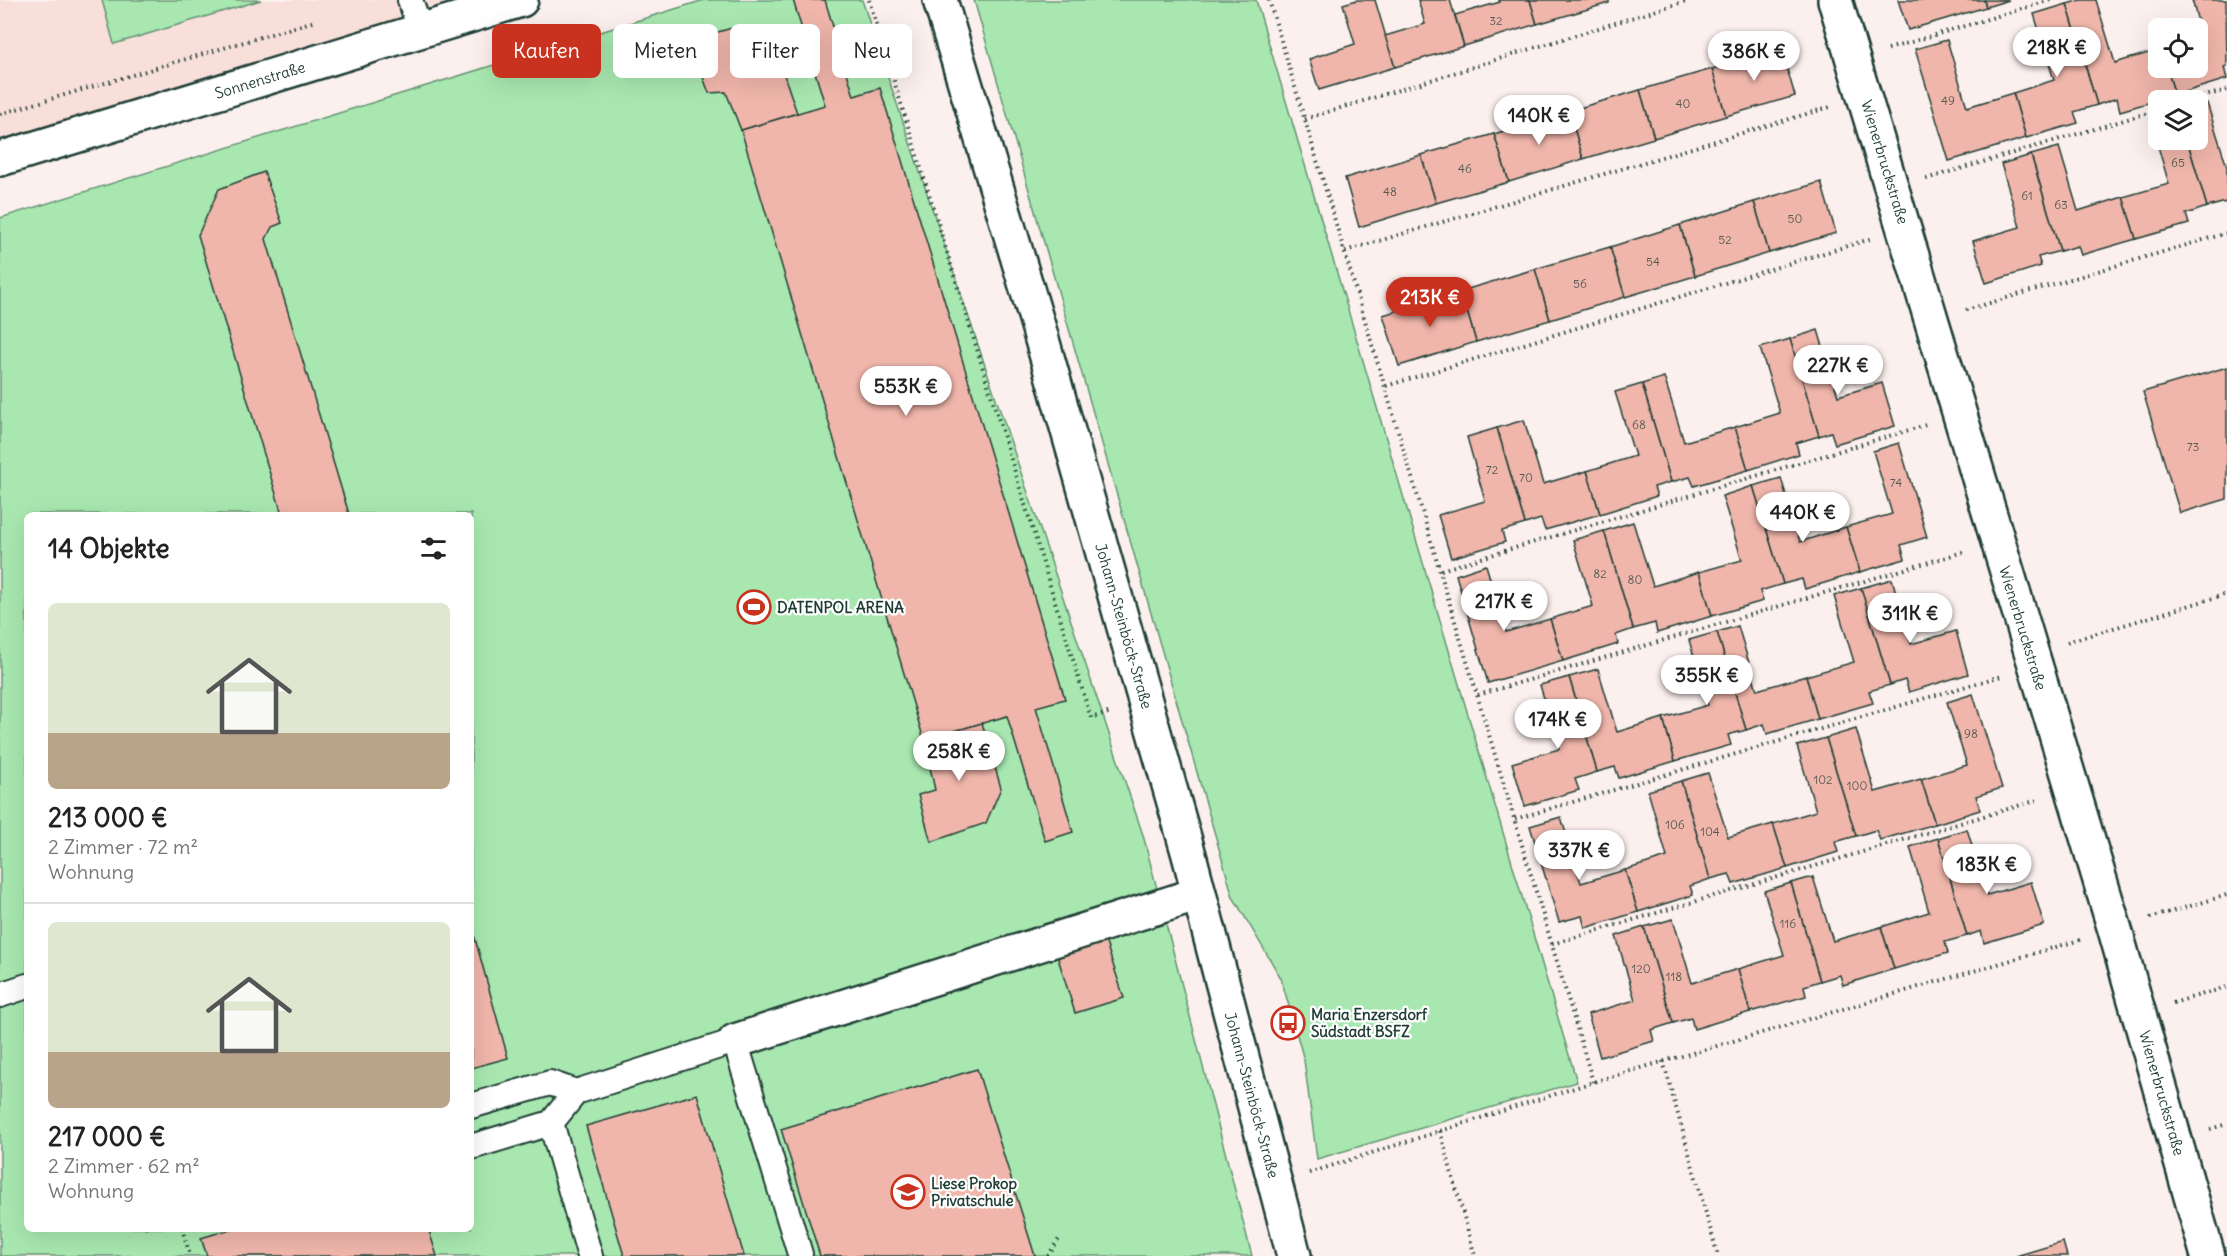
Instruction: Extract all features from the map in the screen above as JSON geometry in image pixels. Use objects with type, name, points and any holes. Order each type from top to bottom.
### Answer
[{"type":"street","name":"Sonnenstraße","points":[[0,159],[521,0]]},
{"type":"street","name":"Johann-Steinböck-Straße","points":[[940,0],[1037,322],[1146,702],[1294,1256]]},
{"type":"street","name":"Wienerbruckstraße","points":[[1835,0],[2115,930],[2208,1256]]},
{"type":"street","points":[[735,1041],[1199,894]]},
{"type":"lane","points":[[410,0],[421,31]]},
{"type":"lane","points":[[0,994],[24,987]]},
{"type":"lane","points":[[474,1146],[551,1123],[576,1092],[735,1041],[800,1254]]},
{"type":"lane","points":[[474,1105],[550,1083],[576,1092]]},
{"type":"lane","points":[[551,1123],[590,1256]]},
{"type":"path","points":[[869,0],[1091,718],[1146,702]]},
{"type":"path","points":[[1269,0],[1593,1082]]},
{"type":"path","points":[[1305,119],[1689,0]]},
{"type":"path","points":[[1853,60],[2051,0]]},
{"type":"path","points":[[0,114],[317,20]]},
{"type":"path","points":[[2208,95],[2227,90]]},
{"type":"path","points":[[1345,251],[1865,96]]},
{"type":"path","points":[[1893,189],[2148,113]]},
{"type":"path","points":[[1386,386],[1905,228]]},
{"type":"path","points":[[1931,320],[2227,233]]},
{"type":"path","points":[[1441,570],[1960,415]]},
{"type":"path","points":[[1478,695],[1997,542]]},
{"type":"path","points":[[1515,819],[2033,659],[2227,594]]},
{"type":"path","points":[[1552,944],[2072,790]]},
{"type":"path","points":[[1275,1184],[1593,1082],[2115,930],[2227,895]]},
{"type":"path","points":[[2139,1014],[2227,987]]},
{"type":"path","points":[[1663,1061],[1718,1256]]},
{"type":"path","points":[[1440,1131],[1475,1256]]},
{"type":"path","points":[[183,1232],[190,1256]]},
{"type":"path","points":[[1048,1256],[1061,1236]]},
{"type":"shaded area","points":[[0,0],[521,0],[0,159]]},
{"type":"green space","points":[[102,0],[261,0],[114,44]]},
{"type":"green space","name":"DATENPOL ARENA","points":[[704,0],[862,0],[870,24],[832,24],[832,78],[888,78],[1143,835],[1252,1256],[0,1256],[0,218],[492,66],[492,78],[601,78],[601,32],[613,28],[613,78],[718,78],[718,24],[626,24]]},
{"type":"green space","points":[[974,0],[1256,0],[1577,1082],[1317,1159],[1304,1060],[1281,978],[1233,897]]},
{"type":"building","points":[[793,0],[825,0],[832,24],[832,78],[849,78],[854,96],[880,88],[1065,699],[1036,707],[1073,832],[1045,841],[1007,716],[924,740],[741,130],[825,105],[817,78],[820,78],[820,24],[800,24]]},
{"type":"building","points":[[1357,0],[1375,0],[1395,67],[1319,90],[1309,59],[1355,44],[1343,4]]},
{"type":"building","points":[[1418,0],[1450,0],[1464,46],[1395,67],[1385,36],[1425,24]]},
{"type":"building","points":[[1499,0],[1530,0],[1537,24],[1464,46],[1455,15],[1500,2]]},
{"type":"building","points":[[1530,0],[1609,0],[1609,3],[1537,24]]},
{"type":"building","points":[[1898,0],[1984,0],[1986,7],[1908,30]]},
{"type":"building","points":[[1984,0],[2009,0],[1986,7]]},
{"type":"building","points":[[2081,0],[2096,0],[2115,63],[2148,53],[2148,78],[2170,78],[2174,90],[2148,90],[2148,103],[2120,111],[2117,98],[2097,105],[2067,4]]},
{"type":"building","points":[[2192,0],[2226,0],[2227,66],[2224,67],[2227,79],[2191,90],[2174,90],[2170,78],[2208,78],[2208,18],[2197,18]]},
{"type":"building","points":[[2067,4],[2097,105],[2074,112],[2078,123],[2026,138],[2013,93],[2054,80],[2034,14]]},
{"type":"building","points":[[730,29],[730,78],[785,78],[797,113],[741,130],[726,92],[709,93],[703,78],[718,78],[718,32]]},
{"type":"building","points":[[1947,40],[1967,107],[2013,93],[2026,138],[1949,161],[1915,49]]},
{"type":"building","points":[[1781,48],[1795,96],[1726,116],[1712,69]]},
{"type":"building","points":[[1712,69],[1726,116],[1654,138],[1640,90]]},
{"type":"building","points":[[1640,90],[1654,138],[1583,159],[1569,111]]},
{"type":"building","points":[[2208,106],[2227,167],[2227,205],[2226,202],[2207,207],[2190,150],[2208,150]]},
{"type":"building","points":[[1569,111],[1583,159],[1509,182],[1494,134]]},
{"type":"building","points":[[1494,134],[1509,182],[1436,203],[1421,155]]},
{"type":"building","points":[[2059,147],[2078,211],[2123,197],[2136,239],[2081,255],[2078,246],[2060,251],[2031,155]]},
{"type":"building","points":[[2159,150],[2190,150],[2207,207],[2186,214],[2189,224],[2136,239],[2123,197],[2169,184]]},
{"type":"building","points":[[1421,155],[1436,203],[1359,227],[1345,178]]},
{"type":"building","points":[[2031,155],[2060,251],[2038,257],[2041,266],[1986,283],[1973,241],[2020,227],[2001,164]]},
{"type":"building","points":[[264,172],[282,223],[272,227],[266,239],[348,512],[281,512],[198,235],[219,189]]},
{"type":"building","points":[[1821,182],[1836,233],[1769,253],[1754,202]]},
{"type":"building","points":[[1754,202],[1769,253],[1695,276],[1680,225]]},
{"type":"building","points":[[1680,225],[1695,276],[1625,297],[1610,247]]},
{"type":"building","points":[[1610,247],[1625,297],[1550,320],[1535,269]]},
{"type":"building","points":[[1535,269],[1550,320],[1476,342],[1461,291]]},
{"type":"building","points":[[1461,291],[1476,342],[1399,366],[1383,315]]},
{"type":"building","points":[[1818,330],[1838,396],[1882,383],[1895,426],[1835,444],[1831,432],[1819,436],[1790,339]]},
{"type":"building","points":[[1790,339],[1819,436],[1796,443],[1799,454],[1748,470],[1735,427],[1780,413],[1760,348]]},
{"type":"building","points":[[2227,367],[2227,499],[2180,513],[2143,392]]},
{"type":"building","points":[[1664,377],[1684,442],[1735,427],[1748,470],[1694,486],[1690,477],[1671,482],[1642,384]]},
{"type":"building","points":[[1642,384],[1671,482],[1654,487],[1657,496],[1600,514],[1587,471],[1635,456],[1615,392]]},
{"type":"building","points":[[1524,420],[1543,484],[1587,471],[1600,514],[1545,530],[1541,519],[1525,524],[1497,428]]},
{"type":"building","points":[[1497,428],[1525,524],[1502,531],[1505,542],[1451,558],[1438,515],[1485,501],[1467,437]]},
{"type":"building","points":[[1899,443],[1927,537],[1901,545],[1905,559],[1860,572],[1846,527],[1892,514],[1873,451]]},
{"type":"building","points":[[1781,478],[1800,542],[1846,527],[1860,572],[1805,589],[1802,579],[1783,584],[1753,486]]},
{"type":"building","points":[[1753,486],[1783,584],[1760,591],[1763,601],[1712,616],[1699,572],[1742,560],[1722,496]]},
{"type":"building","points":[[1633,522],[1653,586],[1699,572],[1712,616],[1657,633],[1655,623],[1633,629],[1604,531]]},
{"type":"building","points":[[1604,531],[1633,629],[1616,635],[1618,644],[1563,661],[1550,619],[1593,606],[1573,540]]},
{"type":"building","points":[[1486,565],[1506,632],[1550,619],[1563,661],[1488,683],[1456,575]]},
{"type":"building","points":[[1892,579],[1911,644],[1956,631],[1968,674],[1909,692],[1905,680],[1890,685],[1861,588]]},
{"type":"building","points":[[1861,588],[1890,685],[1869,691],[1873,703],[1818,719],[1806,676],[1854,662],[1834,596]]},
{"type":"building","points":[[1738,626],[1757,690],[1806,676],[1818,719],[1767,734],[1764,724],[1746,730],[1717,632]]},
{"type":"building","points":[[1717,632],[1746,730],[1728,735],[1731,745],[1675,761],[1663,718],[1708,705],[1689,640]]},
{"type":"building","points":[[1598,669],[1617,732],[1663,718],[1675,761],[1619,778],[1615,767],[1597,772],[1569,677]]},
{"type":"building","points":[[1569,677],[1597,772],[1575,779],[1579,790],[1525,806],[1512,763],[1559,749],[1540,685]]},
{"type":"building","points":[[1973,694],[2002,788],[1976,796],[1980,810],[1935,824],[1921,779],[1967,765],[1947,702]]},
{"type":"building","points":[[982,723],[1001,788],[986,823],[931,842],[918,795],[935,790],[924,740]]},
{"type":"building","points":[[1856,729],[1875,792],[1921,779],[1935,824],[1880,840],[1876,830],[1856,836],[1826,738]]},
{"type":"building","points":[[1826,738],[1856,836],[1835,842],[1838,852],[1787,868],[1773,824],[1816,811],[1797,746]]},
{"type":"building","points":[[1708,773],[1728,837],[1773,824],[1787,868],[1733,884],[1729,874],[1710,879],[1681,781]]},
{"type":"building","points":[[1681,781],[1710,879],[1690,886],[1693,895],[1638,912],[1625,870],[1667,857],[1648,791]]},
{"type":"building","points":[[1561,817],[1581,883],[1625,870],[1638,912],[1585,928],[1582,916],[1559,922],[1530,826]]},
{"type":"building","points":[[1967,829],[1987,895],[2031,882],[2044,925],[1984,943],[1981,931],[1967,936],[1938,838]]},
{"type":"building","points":[[1938,838],[1967,936],[1945,942],[1948,953],[1894,969],[1881,927],[1929,912],[1910,847]]},
{"type":"building","points":[[1813,877],[1833,941],[1881,927],[1894,969],[1843,985],[1840,975],[1820,981],[1791,883]]},
{"type":"building","points":[[1791,883],[1820,981],[1804,986],[1806,996],[1750,1012],[1738,969],[1784,955],[1764,891]]},
{"type":"building","points":[[1673,919],[1692,983],[1738,969],[1750,1012],[1694,1029],[1691,1018],[1673,1023],[1644,927]]},
{"type":"building","points":[[1644,927],[1673,1023],[1651,1030],[1654,1041],[1600,1057],[1588,1014],[1635,1000],[1616,936]]},
{"type":"building","points":[[474,935],[508,1058],[474,1067]]},
{"type":"building","points":[[1105,940],[1124,998],[1075,1013],[1057,955]]},
{"type":"building","name":"Liese Prokop Privatschule","points":[[977,1069],[1035,1256],[820,1256],[781,1129]]},
{"type":"building","points":[[697,1094],[744,1256],[624,1256],[586,1126]]},
{"type":"building","points":[[221,1232],[429,1232],[437,1256],[207,1256],[201,1238]]},
{"type":"building","points":[[2063,1242],[2067,1256],[2016,1256]]},
{"type":"place","name":"DATENPOL ARENA","points":[[754,607]]},
{"type":"place","name":"Maria Enzersdorf Südstadt BSFZ","points":[[1288,1023]]},
{"type":"place","name":"Liese Prokop Privatschule","points":[[908,1192]]}]
